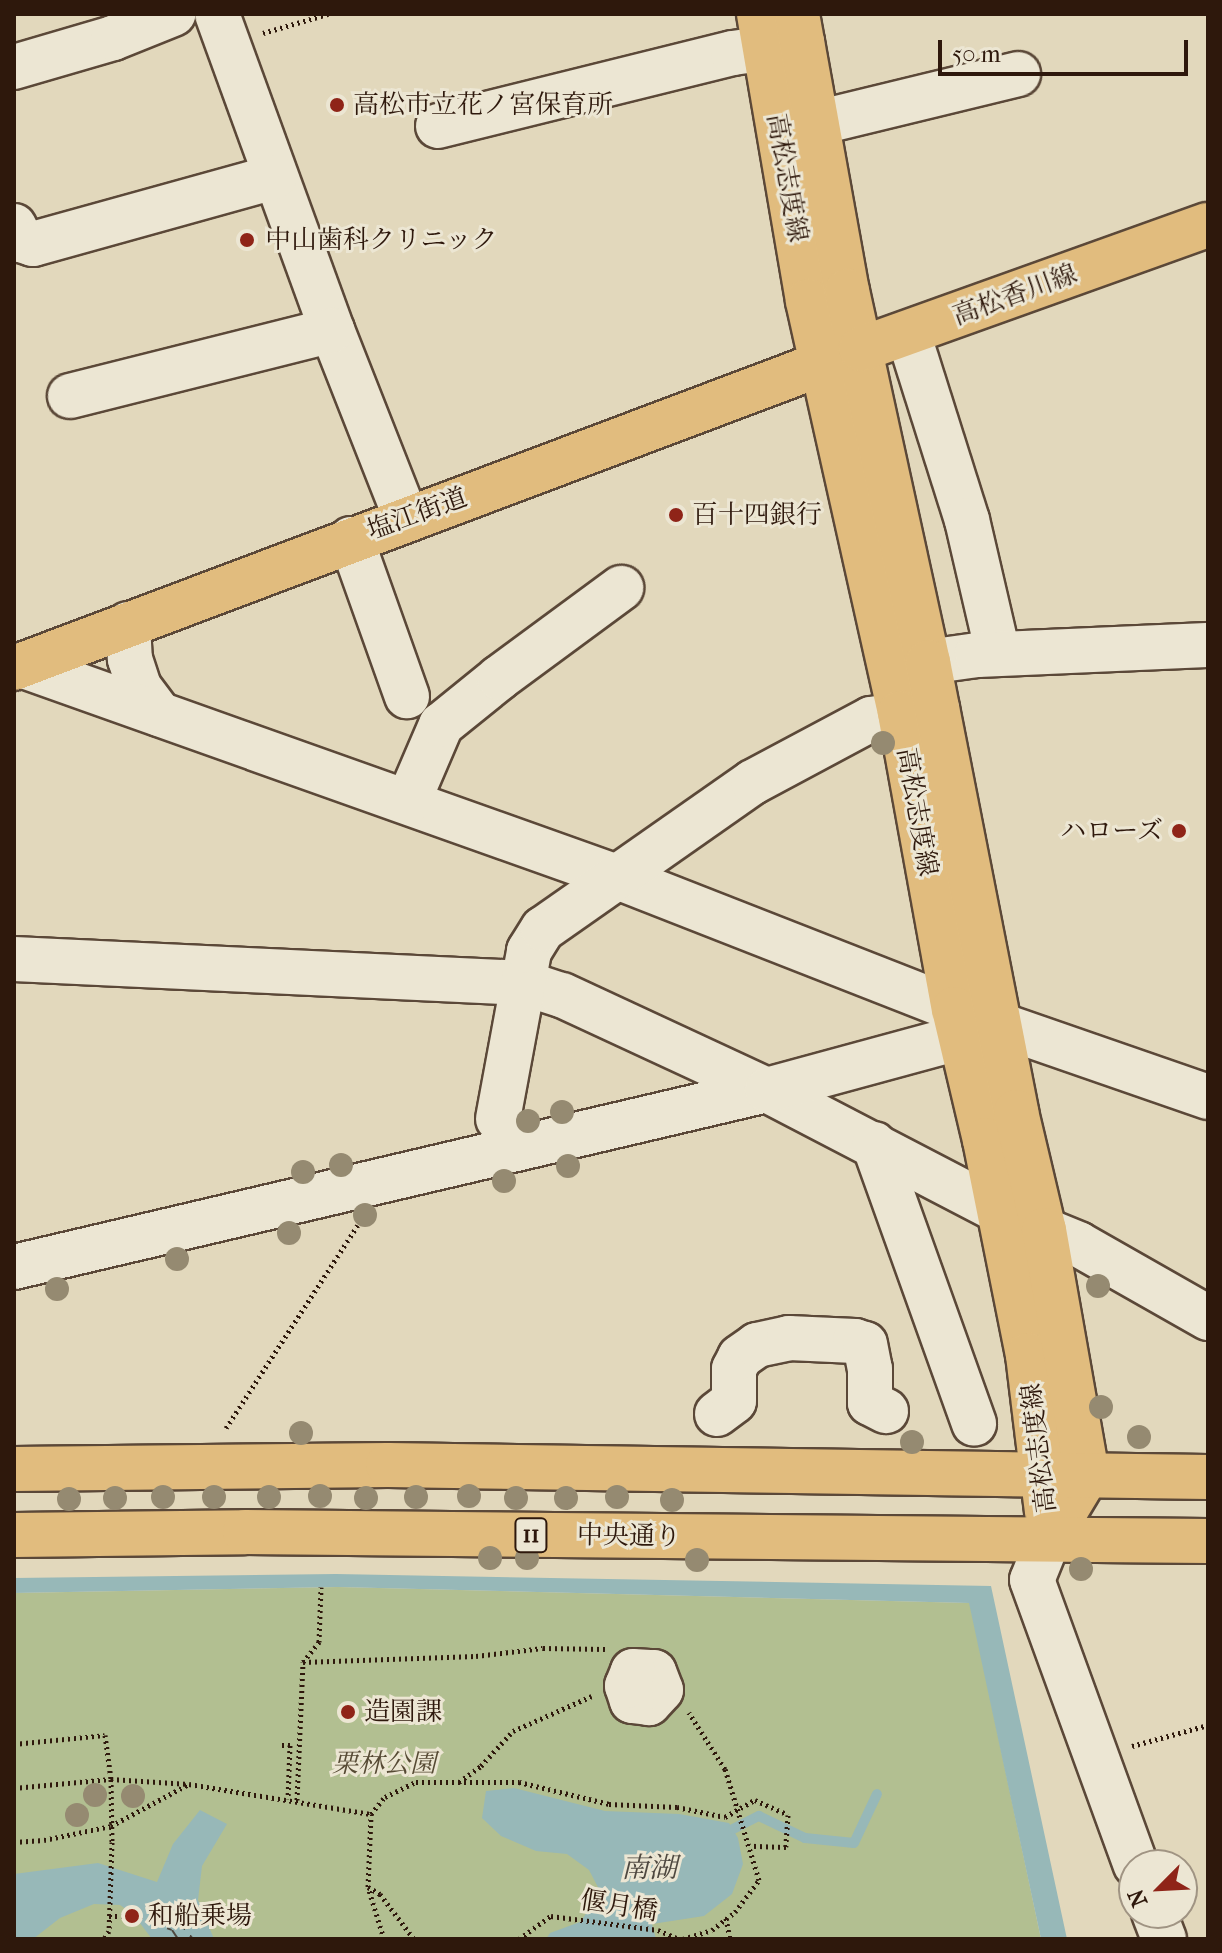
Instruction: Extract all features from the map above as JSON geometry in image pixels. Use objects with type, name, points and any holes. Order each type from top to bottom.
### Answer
[{"type":"main road","name":"高松志度線","points":[[781,30],[817,123],[861,349],[909,664],[972,1025],[998,1210],[1032,1380],[1066,1476]]},
{"type":"main road","name":"高松志度線","points":[[781,30],[821,365],[909,664]]},
{"type":"main road","name":"高松香川線","points":[[821,365],[1208,225]]},
{"type":"main road","name":"塩江街道","points":[[18,667],[406,518],[821,365]]},
{"type":"main road","name":"高松志度線","points":[[972,1025],[1016,1112],[1044,1230],[1066,1476],[1049,1538]]},
{"type":"main road","points":[[14,1469],[403,1465],[1208,1477]]},
{"type":"main road","name":"中央通り","points":[[14,1535],[245,1532],[1208,1541]]},
{"type":"street","points":[[14,67],[110,26],[173,14]]},
{"type":"street","points":[[222,29],[332,330],[406,518]]},
{"type":"street","points":[[438,126],[733,53],[781,30]]},
{"type":"street","points":[[817,123],[1018,74]]},
{"type":"street","points":[[14,226],[21,240],[33,244],[275,177]]},
{"type":"street","points":[[70,396],[332,330]]},
{"type":"street","points":[[908,333],[967,520],[998,653]]},
{"type":"street","points":[[351,539],[407,696]]},
{"type":"street","points":[[408,802],[441,725],[621,588]]},
{"type":"street","points":[[128,624],[130,659],[139,687],[159,714]]},
{"type":"street","points":[[909,664],[998,653],[1208,645]]},
{"type":"street","points":[[18,667],[620,878],[972,1025],[1094,1055],[1208,1097]]},
{"type":"street","points":[[498,1119],[529,951],[543,929],[753,782],[871,719],[918,711]]},
{"type":"street","points":[[14,959],[524,983],[562,995],[767,1090],[998,1210]]},
{"type":"street","points":[[14,1267],[767,1090],[972,1025]]},
{"type":"street","points":[[874,1144],[974,1424]]},
{"type":"street","points":[[1044,1230],[1078,1244],[1208,1318]]},
{"type":"street","points":[[717,1414],[734,1401],[734,1369],[740,1357],[757,1345],[789,1338],[865,1344],[869,1360],[870,1403],[886,1411]]},
{"type":"street","points":[[1049,1538],[1032,1580],[1130,1849]]},
{"type":"path","points":[[222,29],[328,14]]},
{"type":"path","points":[[226,1428],[358,1225]]},
{"type":"path","points":[[297,1800],[303,1662],[319,1642],[321,1587]]},
{"type":"path","points":[[303,1662],[476,1656],[543,1648],[635,1675],[685,1707],[725,1769],[759,1880],[712,1930],[681,1939]]},
{"type":"path","points":[[458,1783],[481,1766],[513,1731],[635,1675]]},
{"type":"path","points":[[1096,1756],[1208,1725]]},
{"type":"path","points":[[14,1744],[105,1735],[111,1779],[111,1851],[109,1931],[104,1939]]},
{"type":"path","points":[[282,1745],[290,1745],[288,1799]]},
{"type":"path","points":[[281,1765],[289,1765]]},
{"type":"path","points":[[14,1788],[111,1779],[189,1784],[371,1814]]},
{"type":"path","points":[[384,1939],[368,1887],[371,1814],[385,1797],[416,1782],[519,1782],[609,1804],[677,1807],[725,1817],[755,1800],[788,1815],[786,1847],[750,1846]]},
{"type":"path","points":[[14,1842],[44,1840],[111,1826],[189,1784]]},
{"type":"path","points":[[368,1887],[380,1894],[414,1939]]},
{"type":"path","points":[[109,1916],[132,1916]]},
{"type":"path","name":"偃月橋","points":[[519,1939],[551,1916],[658,1930],[681,1939]]},
{"type":"path","points":[[726,1918],[730,1939]]},
{"type":"green space","name":"栗林公園","points":[[338,1587],[970,1603],[1041,1939],[14,1939],[14,1593]]},
{"type":"water","points":[[336,1574],[991,1586],[1067,1939],[1041,1939],[969,1603],[338,1587],[14,1593],[14,1578]]},
{"type":"water","name":"南湖","points":[[514,1788],[605,1811],[679,1814],[729,1823],[738,1838],[743,1864],[732,1894],[704,1916],[652,1924],[656,1939],[546,1939],[550,1933],[580,1922],[601,1893],[589,1870],[567,1854],[536,1851],[501,1836],[482,1818],[486,1791]]},
{"type":"water","points":[[200,1810],[227,1824],[202,1866],[198,1900],[214,1939],[152,1939],[133,1914],[120,1905],[94,1904],[60,1918],[33,1939],[14,1939],[14,1874],[98,1863],[157,1882],[173,1844]]},
{"type":"waterway","points":[[733,1829],[759,1816],[805,1838],[854,1843],[877,1794]]},
{"type":"ferry route","points":[[132,1916],[167,1908],[193,1939]]},
{"type":"ferry route","points":[[133,1916],[172,1930],[178,1939]]},
{"type":"place","name":"高松市立花ノ宮保育所","points":[[337,105]]},
{"type":"place","name":"中山歯科クリニック","points":[[247,240]]},
{"type":"place","name":"百十四銀行","points":[[676,515]]},
{"type":"place","name":"ハローズ","points":[[1179,831]]},
{"type":"place","name":"造園課","points":[[348,1712]]},
{"type":"place","name":"和船乗場","points":[[132,1916]]}]
